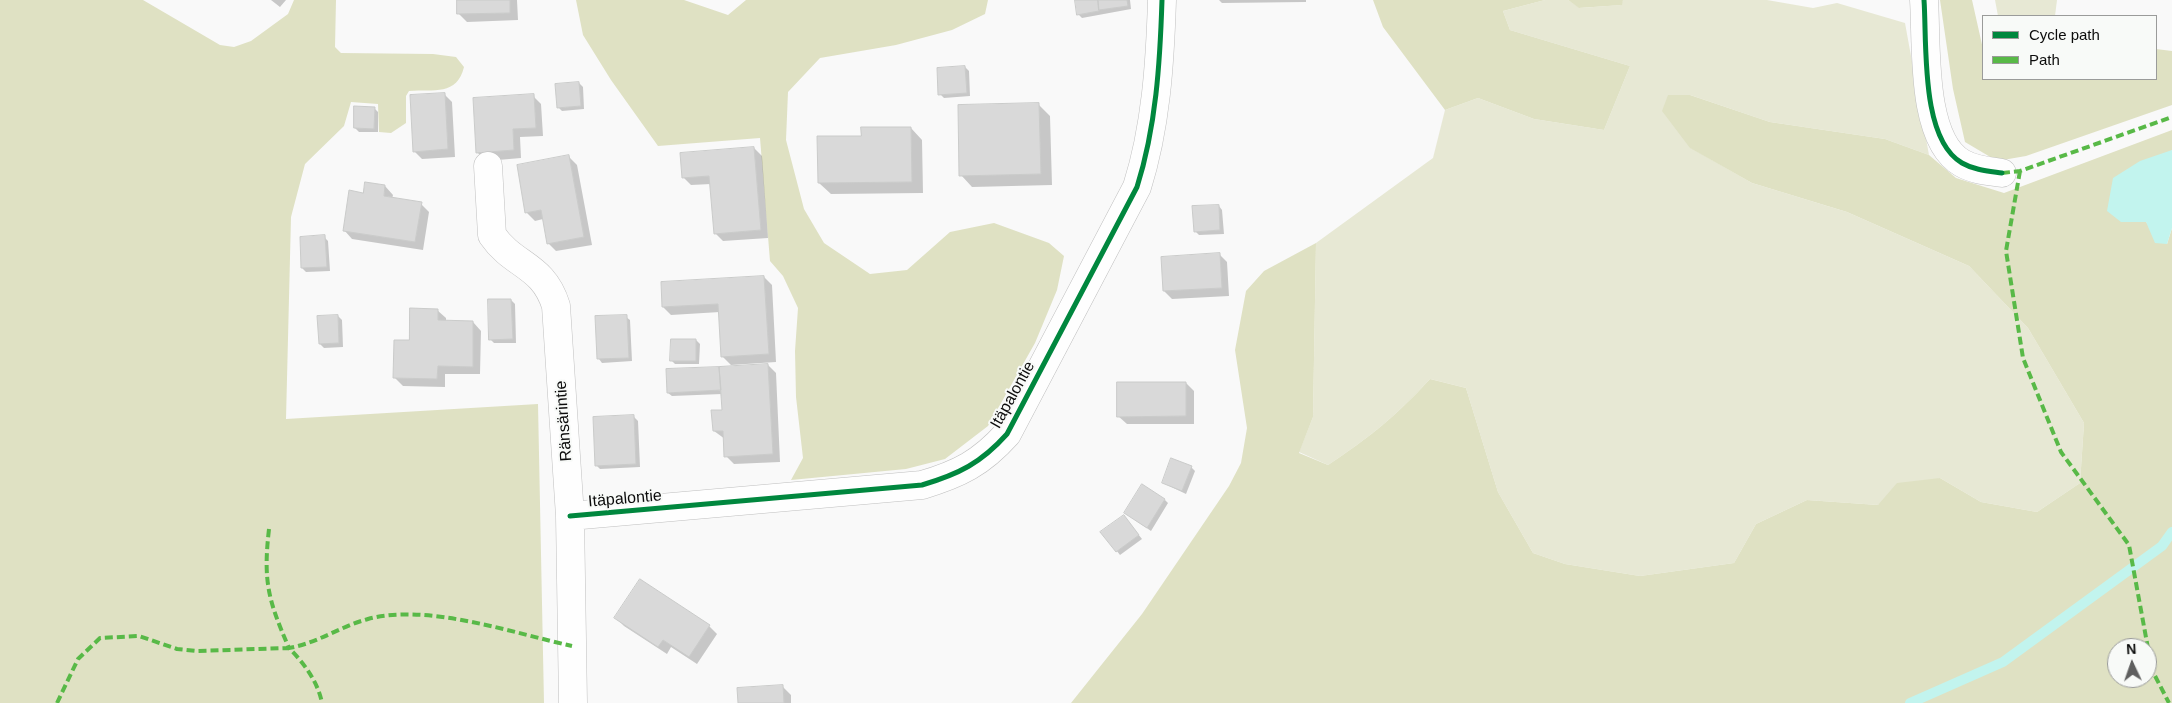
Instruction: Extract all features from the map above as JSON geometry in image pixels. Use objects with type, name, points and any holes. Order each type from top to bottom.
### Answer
[{"type":"street","name":"Itäpalontie","points":[[570,516],[922,485],[969,468],[992,452],[1007,434],[1137,187],[1145,161],[1152,125],[1161,37],[1162,0]]},
{"type":"street","points":[[1924,0],[1927,75],[1934,125],[1946,146],[1960,162],[1978,169],[2002,174]]},
{"type":"street","name":"Ränsärintie","points":[[488,166],[492,235],[508,253],[546,282],[556,306],[570,516],[573,703]]},
{"type":"green space","points":[[0,0],[143,0],[220,45],[234,47],[251,41],[288,14],[294,0],[336,0],[335,47],[341,53],[433,54],[456,57],[464,67],[461,76],[450,87],[436,90],[409,91],[406,96],[406,123],[391,133],[379,132],[378,104],[351,102],[344,126],[305,164],[291,217],[286,419],[538,404],[544,703],[0,703]]},
{"type":"green space","points":[[576,0],[684,0],[728,15],[746,0],[988,0],[985,14],[952,30],[896,45],[820,58],[788,92],[786,140],[804,209],[824,243],[870,274],[907,270],[950,232],[994,223],[1049,243],[1064,256],[1057,290],[1035,343],[988,426],[945,459],[906,469],[791,480],[803,458],[796,397],[795,351],[798,308],[783,276],[770,261],[760,138],[658,146],[611,80],[583,35]]},
{"type":"green space","points":[[1373,0],[1545,0],[1503,11],[1510,30],[1630,66],[1604,130],[1534,119],[1478,98],[1445,110],[1383,27]]},
{"type":"green space","points":[[1545,0],[1568,0],[1580,8],[1621,5],[1623,0],[1767,0],[1813,8],[1837,3],[1905,23],[1929,155],[1885,139],[1770,122],[1690,95],[1691,148],[1752,183],[1847,212],[1969,266],[2028,328],[2084,423],[2080,483],[2037,512],[1981,502],[1940,478],[1878,505],[1807,500],[1756,524],[1734,563],[1640,576],[1565,564],[1533,553],[1498,492],[1466,388],[1430,379],[1382,425],[1328,465],[1299,452],[1313,417],[1316,243],[1433,158],[1445,110],[1478,98],[1534,119],[1604,130],[1630,66],[1510,30],[1503,11]]},
{"type":"green space","points":[[1568,0],[1623,0],[1622,5],[1579,8]]},
{"type":"green space","points":[[1940,0],[1972,0],[1982,45],[1982,80],[2157,80],[2157,49],[2172,51],[2172,105],[2026,156],[1997,161],[1965,142],[1953,89]]},
{"type":"green space","points":[[1995,0],[2057,0],[2055,15],[1998,15]]},
{"type":"green space","points":[[1668,95],[1690,95],[1770,122],[1885,139],[1929,155],[1956,178],[2004,193],[2172,130],[2172,150],[2121,222],[2146,222],[2167,244],[2172,228],[2172,703],[1071,703],[1142,614],[1229,486],[1241,463],[1247,428],[1235,350],[1246,291],[1264,271],[1316,243],[1313,417],[1299,453],[1328,465],[1382,425],[1430,379],[1466,388],[1498,492],[1533,553],[1565,564],[1640,576],[1734,563],[1756,524],[1807,500],[1878,505],[1897,483],[1940,478],[1981,502],[2037,512],[2080,483],[2084,423],[2028,328],[1969,266],[1847,212],[1752,183],[1690,148],[1662,111]]},
{"type":"water","points":[[2172,150],[2172,228],[2167,244],[2155,243],[2146,222],[2121,222],[2107,211],[2113,178],[2140,161]]},
{"type":"building","points":[[457,0],[510,0],[510,13],[457,14]]},
{"type":"building","points":[[1075,0],[1098,0],[1099,11],[1077,15]]},
{"type":"building","points":[[1098,0],[1127,0],[1128,6],[1099,10]]},
{"type":"building","points":[[965,66],[967,93],[938,95],[937,68]]},
{"type":"building","points":[[579,82],[581,106],[557,108],[555,84]]},
{"type":"building","points":[[445,93],[448,149],[413,152],[410,95]]},
{"type":"building","points":[[534,94],[536,128],[513,129],[514,150],[476,153],[473,98]]},
{"type":"building","points":[[1039,103],[1041,174],[959,176],[958,105]]},
{"type":"building","points":[[354,106],[375,107],[374,129],[354,128]]},
{"type":"building","points":[[861,127],[911,127],[912,182],[818,183],[817,136],[861,136]]},
{"type":"building","points":[[754,147],[761,230],[714,234],[709,176],[682,178],[680,153]]},
{"type":"building","points":[[569,155],[584,237],[547,244],[541,210],[525,213],[517,165]]},
{"type":"building","points":[[365,182],[385,185],[384,196],[422,202],[415,242],[343,231],[349,190],[363,193]]},
{"type":"building","points":[[1219,205],[1220,230],[1194,232],[1192,206]]},
{"type":"building","points":[[325,235],[327,267],[301,268],[300,237]]},
{"type":"building","points":[[1220,253],[1222,288],[1163,291],[1161,257]]},
{"type":"building","points":[[764,276],[769,354],[721,357],[718,304],[662,307],[661,282]]},
{"type":"building","points":[[488,299],[511,299],[513,339],[489,340]]},
{"type":"building","points":[[410,308],[438,309],[438,320],[473,321],[473,367],[438,366],[437,379],[393,378],[394,340],[409,340]]},
{"type":"building","points":[[338,315],[339,343],[319,344],[317,316]]},
{"type":"building","points":[[627,315],[629,358],[597,359],[595,316]]},
{"type":"building","points":[[671,339],[696,339],[696,361],[670,361]]},
{"type":"building","points":[[768,364],[773,454],[724,457],[723,431],[713,431],[711,410],[722,410],[719,367]]},
{"type":"building","points":[[719,367],[721,390],[667,393],[666,369]]},
{"type":"building","points":[[1117,382],[1186,382],[1186,416],[1117,417]]},
{"type":"building","points":[[634,415],[636,464],[595,466],[593,417]]},
{"type":"building","points":[[1171,458],[1192,466],[1182,491],[1162,483]]},
{"type":"building","points":[[1142,484],[1165,499],[1147,528],[1124,513]]},
{"type":"building","points":[[1124,515],[1139,535],[1116,552],[1100,532]]},
{"type":"building","points":[[640,579],[710,625],[689,657],[663,640],[658,647],[614,618]]},
{"type":"building","points":[[783,685],[784,703],[738,703],[737,688]]},
{"type":"waterway","points":[[1910,703],[2003,662],[2162,546],[2172,532]]},
{"type":"marked path","points":[[2002,173],[2020,171],[2172,117]]},
{"type":"marked path","points":[[2020,171],[2006,251],[2023,358],[2061,452],[2129,545],[2152,670],[2169,703]]},
{"type":"marked path","points":[[269,529],[267,547],[269,590],[276,616],[289,648],[300,646],[368,619],[391,615],[443,617],[572,646]]},
{"type":"marked path","points":[[57,703],[78,659],[100,638],[139,636],[177,649],[196,651],[289,648],[310,673],[322,703]]},
{"type":"cycle path","points":[[570,516],[922,485],[958,472],[988,453],[1007,434],[1137,187],[1153,118],[1160,47],[1162,0]]},
{"type":"cycle path","points":[[1924,0],[1928,88],[1932,112],[1939,133],[1948,151],[1962,163],[1976,169],[2002,173]]}]
